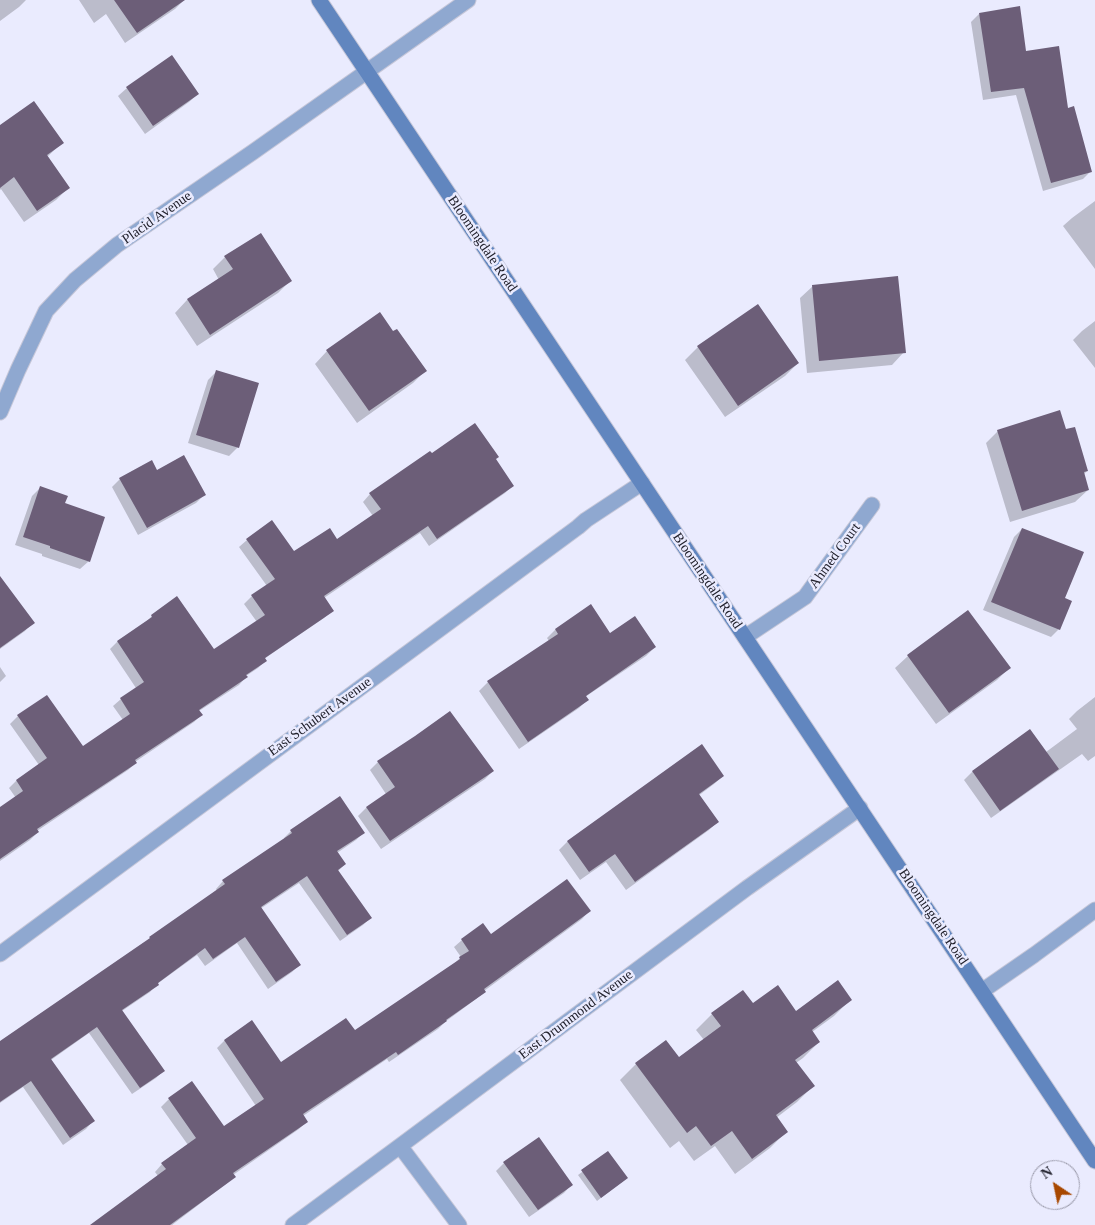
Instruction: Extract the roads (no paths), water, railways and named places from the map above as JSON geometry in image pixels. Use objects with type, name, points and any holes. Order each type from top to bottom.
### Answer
[{"type":"main road","name":"Bloomingdale Road","points":[[319,0],[1095,1161]]},
{"type":"street","name":"Placid Avenue","points":[[0,412],[46,311],[75,280],[117,245],[253,152],[468,0]]},
{"type":"street","name":"East Schubert Avenue","points":[[0,954],[586,520],[642,483]]},
{"type":"street","name":"Ahmed Court","points":[[745,638],[805,597],[872,505]]},
{"type":"street","name":"East Drummond Avenue","points":[[293,1225],[747,888],[860,808]]},
{"type":"street","points":[[982,991],[1095,910]]},
{"type":"street","points":[[400,1146],[459,1225]]}]
